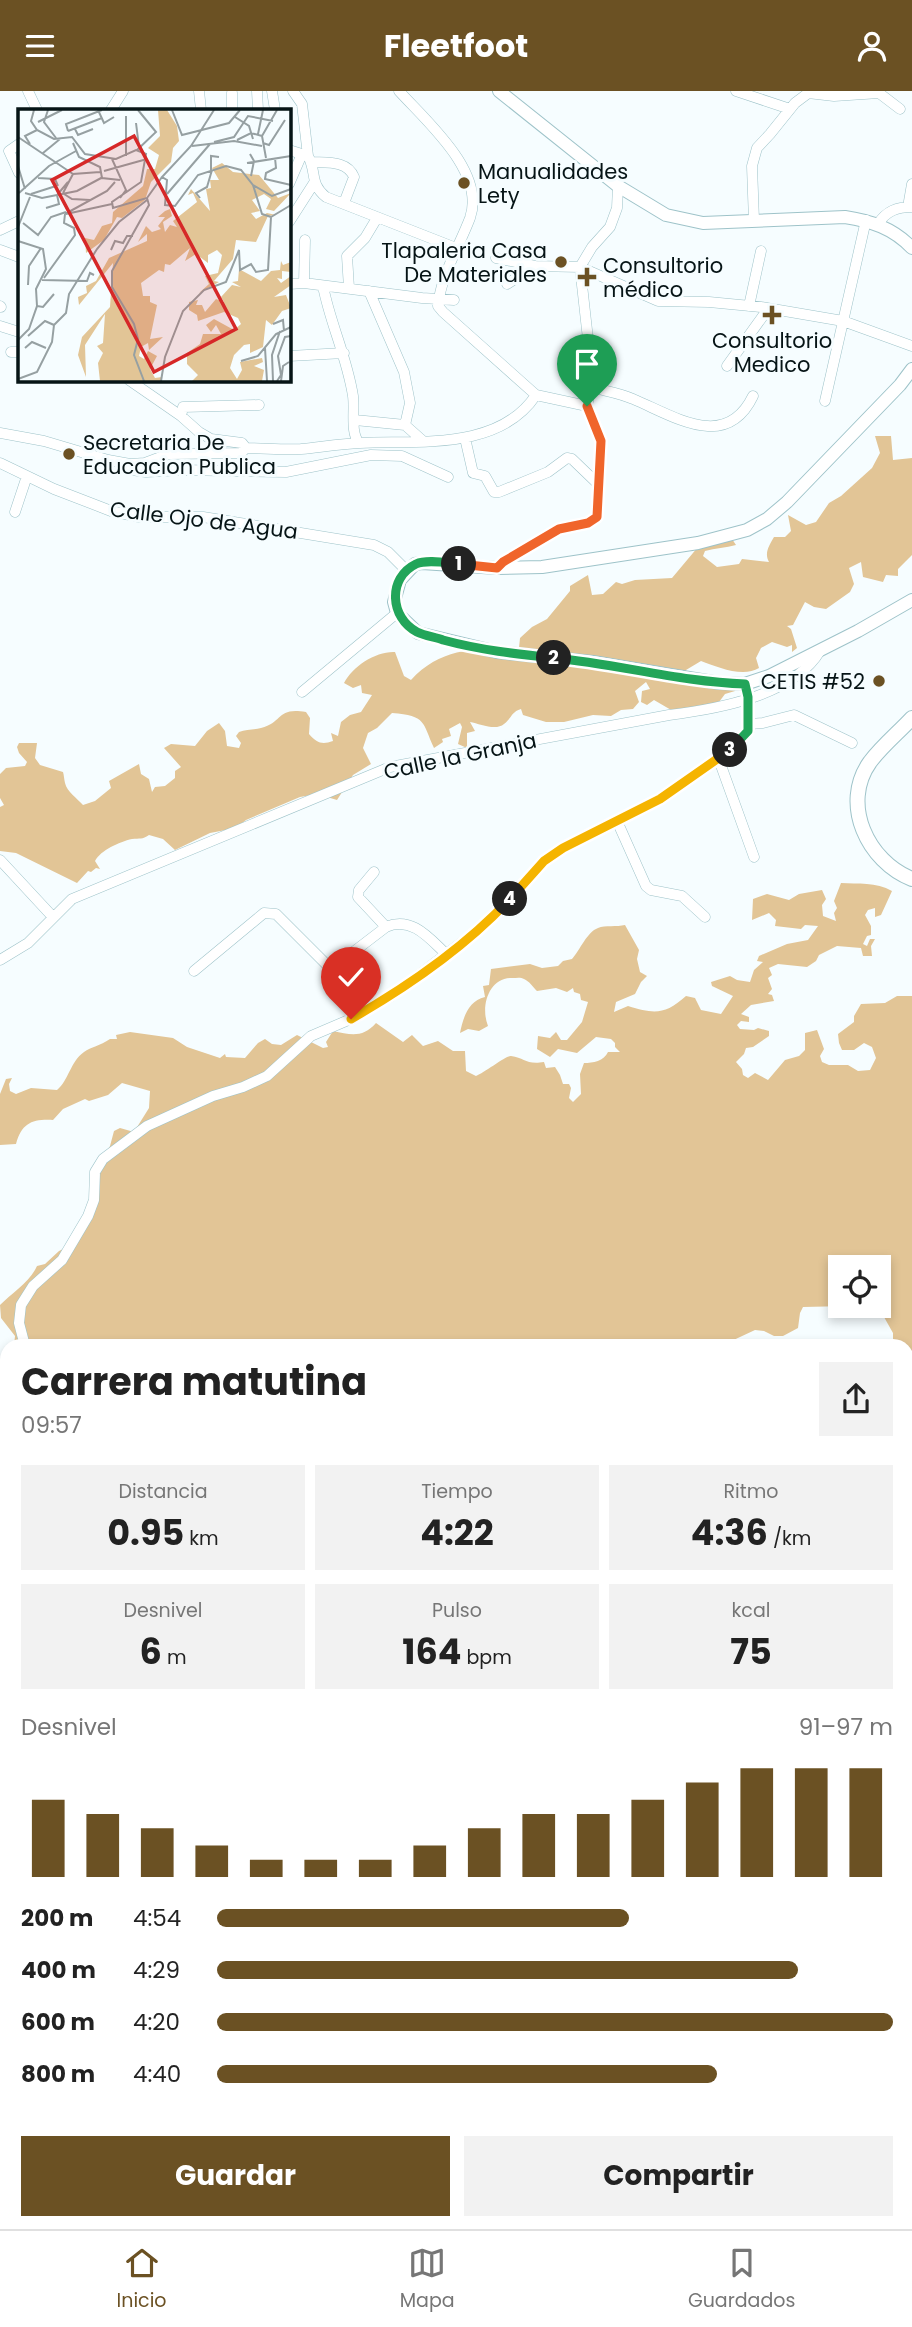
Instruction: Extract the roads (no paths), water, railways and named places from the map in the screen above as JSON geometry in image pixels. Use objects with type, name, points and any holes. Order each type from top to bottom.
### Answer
[{"type":"main road","points":[[912,718],[870,763],[859,793],[858,815],[863,832],[873,850],[901,875],[912,879]]},
{"type":"street","points":[[28,91],[37,109]]},
{"type":"street","points":[[112,109],[123,91]]},
{"type":"street","points":[[199,91],[201,109]]},
{"type":"street","points":[[257,91],[258,109]]},
{"type":"street","points":[[272,91],[275,109]]},
{"type":"street","points":[[293,91],[302,104],[307,157],[314,183],[326,197],[456,248]]},
{"type":"street","points":[[399,91],[452,150],[470,181],[474,199],[471,216],[456,248],[438,306],[536,395],[587,406]]},
{"type":"street","points":[[499,91],[618,186],[652,208],[678,219],[703,223],[845,217],[872,222],[900,236],[912,248]]},
{"type":"street","points":[[736,91],[789,109]]},
{"type":"street","points":[[754,221],[754,155],[789,109],[809,92],[834,96],[879,93],[886,95],[900,109]]},
{"type":"street","points":[[232,93],[232,109]]},
{"type":"street","points":[[15,147],[13,162],[18,171]]},
{"type":"street","points":[[290,150],[307,157],[343,164],[351,170],[354,177],[344,203]]},
{"type":"street","points":[[290,182],[307,157]]},
{"type":"street","points":[[0,160],[13,162]]},
{"type":"street","points":[[290,220],[314,183]]},
{"type":"street","points":[[824,401],[843,321],[872,222],[887,213],[910,207],[912,184]]},
{"type":"street","points":[[497,568],[559,529],[594,521],[599,512],[601,441],[587,406],[591,387],[580,267],[592,247],[610,227],[617,208],[618,186]]},
{"type":"street","points":[[349,288],[347,256],[365,238],[377,218]]},
{"type":"street","points":[[0,230],[18,221]]},
{"type":"street","points":[[304,282],[305,240]]},
{"type":"street","points":[[0,250],[18,257]]},
{"type":"street","points":[[749,306],[761,251]]},
{"type":"street","points":[[496,258],[535,266],[580,267],[658,301],[749,306],[843,321],[912,346]]},
{"type":"street","points":[[507,284],[535,266]]},
{"type":"street","points":[[290,284],[304,282],[454,300]]},
{"type":"street","points":[[323,286],[350,374],[354,435],[359,443]]},
{"type":"street","points":[[369,291],[404,372],[410,403],[405,425]]},
{"type":"street","points":[[727,366],[768,309]]},
{"type":"street","points":[[0,326],[18,333]]},
{"type":"street","points":[[290,356],[344,353]]},
{"type":"street","points":[[912,369],[900,385],[787,502],[767,519],[747,530],[698,543],[568,564],[497,568],[422,562],[415,564],[400,580],[394,602],[397,613],[418,633],[471,647],[593,662],[747,690],[912,600]]},
{"type":"street","points":[[130,381],[211,439],[242,443],[246,448]]},
{"type":"street","points":[[591,387],[629,397],[697,427],[719,426],[741,415],[753,396]]},
{"type":"street","points":[[0,433],[44,441],[121,463],[145,463],[176,454],[241,453],[246,448],[299,449],[465,437],[509,421],[529,405],[536,395]]},
{"type":"street","points":[[181,416],[183,407],[259,405]]},
{"type":"street","points":[[355,420],[405,425],[424,442]]},
{"type":"street","points":[[465,437],[473,473],[485,476],[492,491],[499,492],[548,472],[569,458],[598,484]]},
{"type":"street","points":[[121,463],[125,468],[139,472],[286,472],[371,455],[402,456],[448,477]]},
{"type":"street","name":"Calle Ojo de Agua","points":[[0,463],[111,511],[139,517],[203,517],[374,545],[388,552],[407,571]]},
{"type":"street","points":[[15,512],[27,476]]},
{"type":"street","points":[[302,692],[397,613]]},
{"type":"street","points":[[23,1339],[19,1323],[22,1305],[33,1286],[62,1259],[88,1216],[94,1200],[94,1172],[103,1159],[147,1126],[213,1096],[267,1076],[311,1036],[351,1019],[390,997],[487,923],[544,861],[563,848],[660,799],[719,760],[748,731],[750,724],[747,690]]},
{"type":"street","name":"Calle la Granja","points":[[0,960],[28,943],[52,916],[72,899],[390,767],[711,709],[747,690]]},
{"type":"street","points":[[750,724],[794,715],[852,743]]},
{"type":"street","points":[[719,760],[754,857]]},
{"type":"street","points":[[617,821],[646,886],[651,890],[682,896],[705,917]]},
{"type":"street","points":[[0,860],[52,916]]},
{"type":"street","points":[[374,872],[359,890],[358,897],[386,927]]},
{"type":"street","points":[[194,971],[264,913],[270,912],[276,914],[332,967],[386,927],[395,924],[410,925],[423,932],[446,954]]},
{"type":"place","name":"Manualidades Lety","points":[[464,183]]},
{"type":"place","name":"Tlapaleria Casa De Materiales","points":[[561,262]]},
{"type":"place","name":"Consultorio médico","points":[[587,277]]},
{"type":"place","name":"Consultorio Medico","points":[[772,315]]},
{"type":"place","name":"Secretaria De Educacion Publica","points":[[69,454]]},
{"type":"place","name":"CETIS #52","points":[[879,681]]}]
